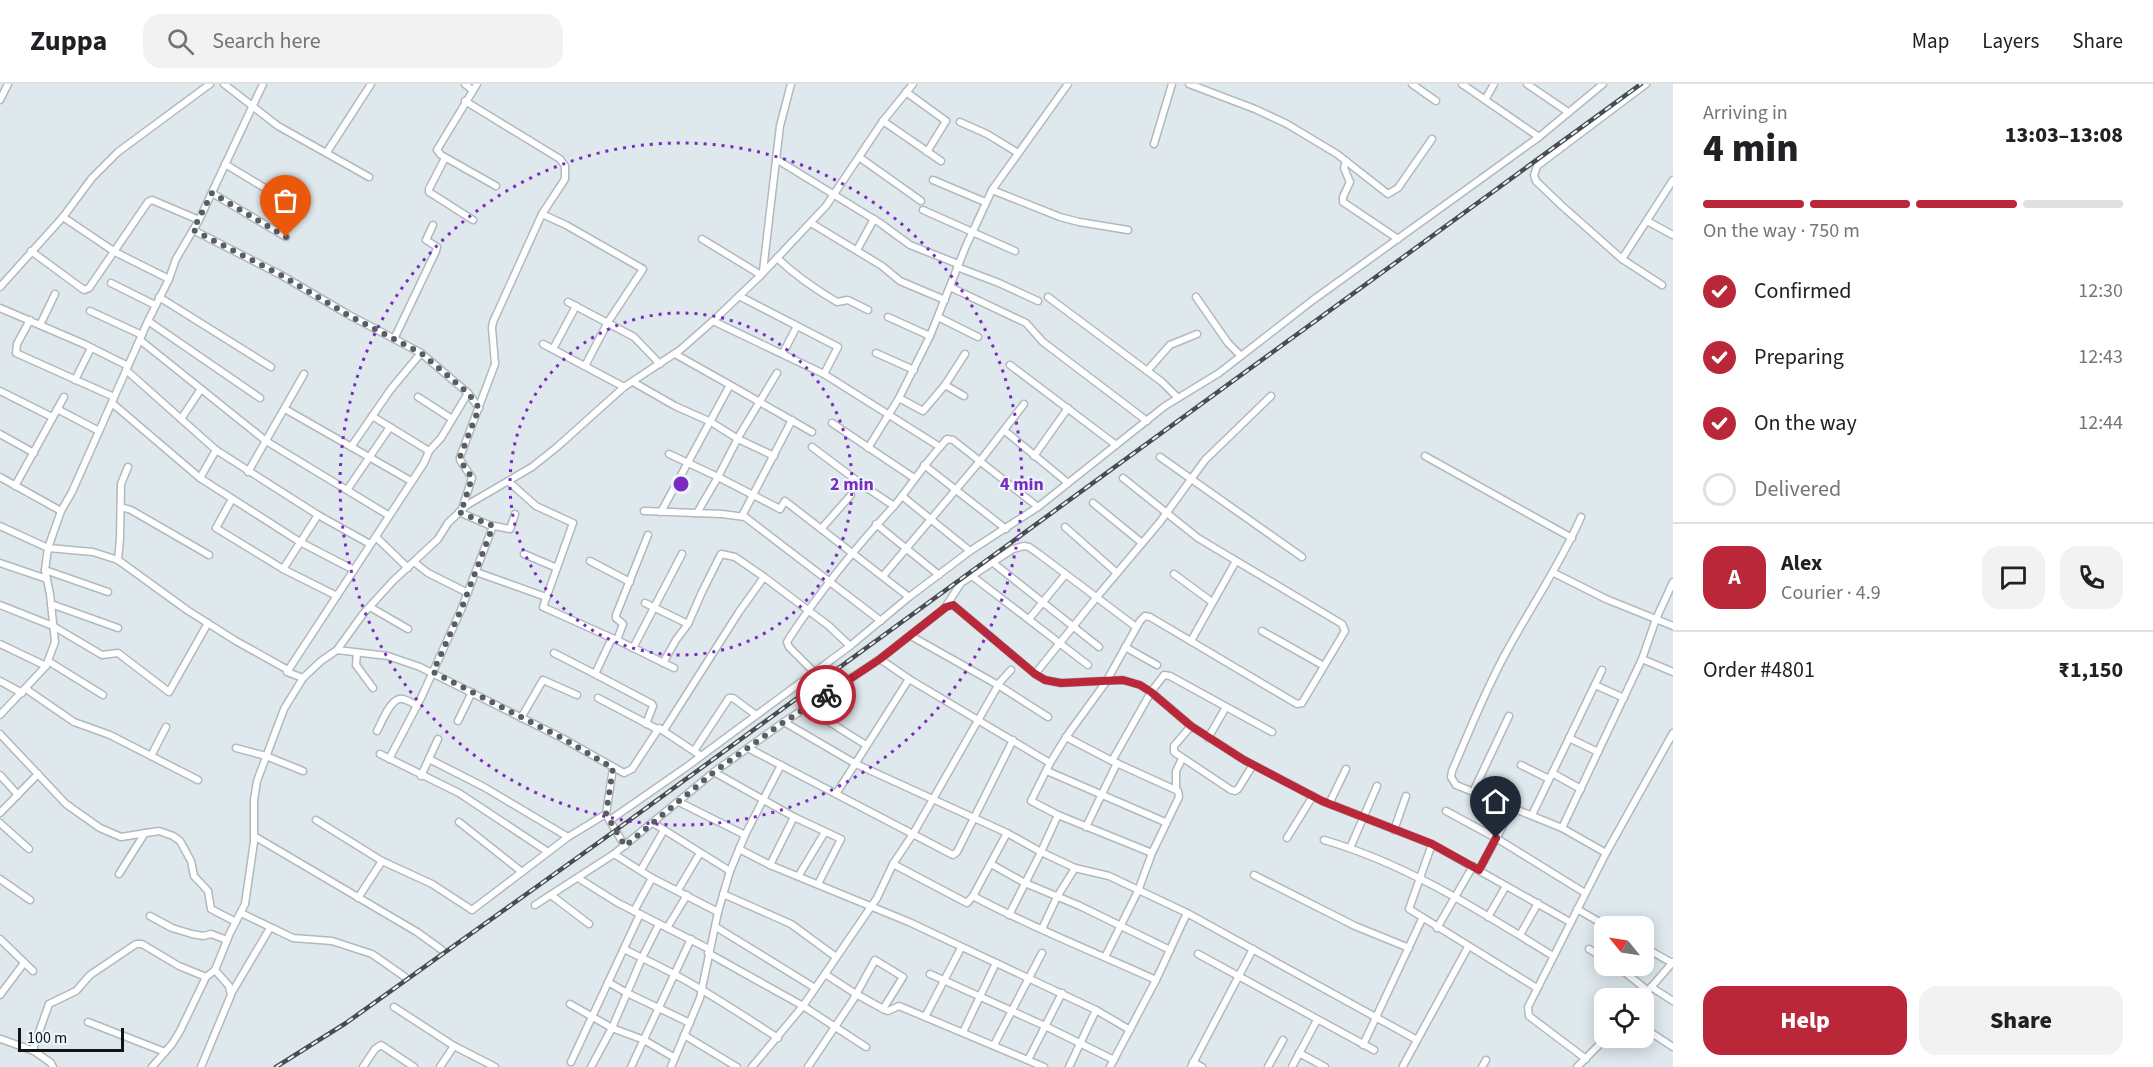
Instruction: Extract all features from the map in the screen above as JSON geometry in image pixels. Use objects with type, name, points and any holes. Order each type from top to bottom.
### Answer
[{"type":"street","points":[[0,100],[8,84]]},
{"type":"street","points":[[0,287],[63,217],[92,178],[118,152],[210,84]]},
{"type":"street","points":[[224,84],[278,126],[369,177]]},
{"type":"street","points":[[0,715],[47,663],[55,642],[45,570],[48,548],[61,511],[72,492],[176,259],[199,220],[263,84]]},
{"type":"street","points":[[327,152],[371,84]]},
{"type":"street","points":[[465,84],[475,87],[438,146],[438,153],[496,186]]},
{"type":"street","points":[[762,273],[780,126],[791,84]]},
{"type":"street","points":[[152,1067],[180,1031],[206,977],[215,970],[245,904],[254,836],[254,800],[257,781],[284,709],[303,678],[337,650],[370,607],[438,538],[448,522],[460,511],[532,467],[624,387],[675,354],[739,296],[811,223],[834,195],[883,121],[913,84]]},
{"type":"street","points":[[868,448],[889,416],[914,370],[992,190],[1068,84]]},
{"type":"street","points":[[1154,144],[1172,84]]},
{"type":"street","points":[[1189,84],[1273,116],[1347,161],[1388,194],[1398,188],[1432,139]]},
{"type":"street","points":[[1412,84],[1436,101]]},
{"type":"street","points":[[1462,84],[1539,137]]},
{"type":"street","points":[[1485,100],[1494,84]]},
{"type":"street","points":[[1527,84],[1568,112]]},
{"type":"street","points":[[315,820],[382,861],[432,884],[472,910],[568,837],[608,817],[701,756],[850,646],[970,551],[1038,507],[1148,421],[1219,373],[1312,300],[1539,137],[1603,84]]},
{"type":"street","points":[[1646,84],[1538,166],[1534,176],[1536,181],[1561,205],[1622,259],[1662,285]]},
{"type":"street","points":[[906,92],[946,121],[927,152]]},
{"type":"street","points":[[460,511],[472,478],[460,457],[495,364],[493,322],[542,214],[562,186],[566,173],[565,166],[560,159],[465,101]]},
{"type":"street","points":[[883,121],[941,162]]},
{"type":"street","points":[[960,122],[987,134],[1018,153]]},
{"type":"street","points":[[859,157],[921,201]]},
{"type":"street","points":[[446,158],[429,192],[473,220]]},
{"type":"street","points":[[776,159],[874,219],[910,245],[1038,301]]},
{"type":"street","points":[[1347,161],[1344,168],[1350,182],[1343,202],[1398,239]]},
{"type":"street","points":[[225,164],[298,208]]},
{"type":"street","points":[[933,180],[986,202]]},
{"type":"street","points":[[1622,259],[1647,220],[1671,189],[1673,180]]},
{"type":"street","points":[[992,190],[1060,217],[1128,230]]},
{"type":"street","points":[[212,193],[286,237]]},
{"type":"street","points":[[31,251],[84,290],[89,288],[150,201],[199,220]]},
{"type":"street","points":[[923,210],[1015,251]]},
{"type":"street","points":[[542,214],[642,268],[642,272],[608,322],[585,366]]},
{"type":"street","points":[[63,217],[115,252],[169,279]]},
{"type":"street","points":[[857,250],[874,219]]},
{"type":"street","points":[[1647,220],[1673,235]]},
{"type":"street","points":[[811,223],[882,266],[900,281],[945,300]]},
{"type":"street","points":[[394,339],[436,251],[437,247],[426,240],[433,225]]},
{"type":"street","points":[[193,230],[281,275],[348,315],[421,353],[468,393],[479,408]]},
{"type":"street","points":[[702,239],[762,273]]},
{"type":"street","points":[[777,258],[804,282],[837,302],[848,300],[868,310]]},
{"type":"street","points":[[111,283],[155,305]]},
{"type":"street","points":[[950,287],[1026,323],[1043,342],[1148,421]]},
{"type":"street","points":[[40,325],[55,294]]},
{"type":"street","points":[[739,296],[838,347],[824,374]]},
{"type":"street","points":[[159,297],[271,368]]},
{"type":"street","points":[[1048,297],[1162,382],[1178,399]]},
{"type":"street","points":[[1196,297],[1228,343],[1241,356]]},
{"type":"street","points":[[568,302],[608,322],[640,343],[660,364]]},
{"type":"street","points":[[554,349],[576,306]]},
{"type":"street","points":[[0,308],[91,348],[127,368],[216,450],[318,515],[370,544]]},
{"type":"street","points":[[90,311],[141,337],[266,441],[388,515]]},
{"type":"street","points":[[888,317],[930,336]]},
{"type":"street","points":[[938,317],[978,337]]},
{"type":"street","points":[[30,320],[17,344],[16,353],[113,400],[200,478],[300,542],[354,570]]},
{"type":"street","points":[[148,321],[260,398]]},
{"type":"street","points":[[713,321],[824,374],[940,447]]},
{"type":"street","points":[[783,353],[797,326]]},
{"type":"street","points":[[1147,371],[1170,345],[1197,334]]},
{"type":"street","points":[[543,344],[624,387]]},
{"type":"street","points":[[75,380],[91,348]]},
{"type":"street","points":[[351,447],[421,353]]},
{"type":"street","points":[[876,353],[914,370]]},
{"type":"street","points":[[675,354],[812,432]]},
{"type":"street","points":[[899,398],[923,411],[945,385],[965,354]]},
{"type":"street","points":[[1010,365],[1116,445]]},
{"type":"street","points":[[248,472],[304,374]]},
{"type":"street","points":[[697,513],[777,374]]},
{"type":"street","points":[[633,382],[774,456]]},
{"type":"street","points":[[661,512],[730,385]]},
{"type":"street","points":[[945,385],[964,396]]},
{"type":"street","points":[[181,419],[201,389]]},
{"type":"street","points":[[0,392],[52,417]]},
{"type":"street","points":[[288,670],[424,463],[429,451],[441,438],[468,393]]},
{"type":"street","points":[[1035,674],[1166,514],[1190,478],[1220,444],[1271,396]]},
{"type":"street","points":[[418,397],[452,419]]},
{"type":"street","points":[[15,486],[64,398]]},
{"type":"street","points":[[883,576],[1005,431],[1024,404]]},
{"type":"street","points":[[1035,456],[1068,408]]},
{"type":"street","points":[[57,409],[99,431]]},
{"type":"street","points":[[285,409],[411,481]]},
{"type":"street","points":[[372,416],[429,451]]},
{"type":"street","points":[[742,516],[792,420]]},
{"type":"street","points":[[832,423],[914,478]]},
{"type":"street","points":[[347,490],[390,427]]},
{"type":"street","points":[[1005,431],[1068,483]]},
{"type":"street","points":[[0,434],[34,453]]},
{"type":"street","points":[[814,672],[788,645],[790,637],[830,580],[876,524],[894,506],[924,465],[950,438],[1038,507]]},
{"type":"street","points":[[812,447],[894,506]]},
{"type":"street","points":[[200,478],[216,450]]},
{"type":"street","points":[[669,454],[780,509],[785,501],[909,597]]},
{"type":"street","points":[[1425,456],[1572,538]]},
{"type":"street","points":[[1160,457],[1302,558]]},
{"type":"street","points":[[924,465],[1006,529]]},
{"type":"street","points":[[118,560],[121,484],[128,467]]},
{"type":"street","points":[[0,477],[61,511]]},
{"type":"street","points":[[1123,478],[1188,531],[1342,624],[1345,632],[1302,703],[1297,704],[1150,616],[1143,617],[1106,682],[1050,763],[1031,801],[1058,815],[1152,853]]},
{"type":"street","points":[[508,481],[536,506],[573,523],[543,607],[674,668]]},
{"type":"street","points":[[821,528],[851,495]]},
{"type":"street","points":[[902,496],[970,551]]},
{"type":"street","points":[[232,499],[216,528],[283,569],[337,596]]},
{"type":"street","points":[[1093,503],[1142,543]]},
{"type":"street","points":[[121,507],[131,510],[209,555]]},
{"type":"street","points":[[460,511],[493,526],[510,529],[515,514]]},
{"type":"street","points":[[644,511],[742,516],[830,580],[881,621]]},
{"type":"street","points":[[283,569],[318,515]]},
{"type":"street","points":[[1581,517],[1554,573],[1498,668],[1452,771],[1453,782],[1562,828],[1606,853]]},
{"type":"street","points":[[876,524],[939,575]]},
{"type":"street","points":[[0,526],[48,548],[93,552],[118,560],[236,641],[288,670],[287,672],[303,678]]},
{"type":"street","points":[[389,759],[433,672],[468,593],[493,526]]},
{"type":"street","points":[[1065,527],[1117,573]]},
{"type":"street","points":[[595,674],[623,624],[616,618],[616,615],[648,535]]},
{"type":"street","points":[[376,537],[408,568]]},
{"type":"street","points":[[535,905],[614,854],[714,772],[911,636],[946,607],[961,583],[1013,549],[1024,546],[1039,554],[1136,627]]},
{"type":"street","points":[[524,554],[557,568]]},
{"type":"street","points":[[663,663],[688,624],[721,554],[735,557],[764,577],[829,626],[850,646]]},
{"type":"street","points":[[633,648],[682,555]]},
{"type":"street","points":[[590,561],[630,582]]},
{"type":"street","points":[[1191,641],[1236,561]]},
{"type":"street","points":[[414,562],[428,573],[468,593]]},
{"type":"street","points":[[992,562],[1099,647]]},
{"type":"street","points":[[0,563],[47,579]]},
{"type":"street","points":[[45,570],[108,592]]},
{"type":"street","points":[[476,572],[546,597]]},
{"type":"street","points":[[1554,573],[1606,599],[1673,626]]},
{"type":"street","points":[[1174,574],[1212,602]]},
{"type":"street","points":[[1029,619],[1065,575]]},
{"type":"street","points":[[972,576],[1088,665]]},
{"type":"street","points":[[337,650],[388,656],[433,672],[562,738],[624,773],[632,769],[660,730],[764,577]]},
{"type":"street","points":[[1562,828],[1642,660],[1656,619],[1673,582]]},
{"type":"street","points":[[645,603],[688,624]]},
{"type":"street","points":[[51,604],[118,628]]},
{"type":"street","points":[[0,605],[53,626],[102,655],[118,653],[169,692],[208,623]]},
{"type":"street","points":[[946,607],[953,605],[1045,680],[1061,683],[1130,681],[1151,692],[1208,738],[1253,765],[1329,804],[1432,844],[1570,922]]},
{"type":"street","points":[[370,607],[408,629]]},
{"type":"street","points":[[1262,631],[1324,666]]},
{"type":"street","points":[[911,636],[998,685],[1047,717]]},
{"type":"street","points":[[0,644],[47,663],[103,696]]},
{"type":"street","points":[[1125,647],[1157,665]]},
{"type":"street","points":[[357,652],[356,665],[373,688]]},
{"type":"street","points":[[554,653],[652,704],[646,724]]},
{"type":"street","points":[[880,659],[909,679],[1050,763]]},
{"type":"street","points":[[1642,660],[1673,672]]},
{"type":"street","points":[[756,1066],[804,1006],[871,907],[893,864],[913,834],[998,685],[1011,670]]},
{"type":"street","points":[[1532,815],[1602,670]]},
{"type":"street","points":[[1086,827],[1115,762],[1151,692],[1159,678],[1164,675],[1170,676],[1272,732]]},
{"type":"street","points":[[836,794],[909,679]]},
{"type":"street","points":[[521,718],[543,680],[576,694]]},
{"type":"street","points":[[0,681],[24,691],[74,722],[110,735],[198,780]]},
{"type":"street","points":[[1595,685],[1624,698]]},
{"type":"street","points":[[458,721],[472,692]]},
{"type":"street","points":[[598,698],[660,730],[701,756]]},
{"type":"street","points":[[694,751],[729,698],[733,698],[756,715]]},
{"type":"street","points":[[377,730],[398,699],[417,706]]},
{"type":"street","points":[[1208,738],[1226,707]]},
{"type":"street","points":[[807,708],[866,745]]},
{"type":"street","points":[[1473,792],[1509,716]]},
{"type":"street","points":[[784,722],[856,764],[1007,833],[1041,852],[1075,868],[1109,876],[1187,913],[1418,1040]]},
{"type":"street","points":[[1191,726],[1173,750],[1182,759],[1235,791],[1253,765]]},
{"type":"street","points":[[151,756],[166,727]]},
{"type":"street","points":[[1586,1059],[1528,1016],[1528,1007],[1606,853],[1673,733]]},
{"type":"street","points":[[0,734],[66,804],[109,833],[122,837],[159,831],[180,841],[191,861],[194,876],[208,891],[211,909],[236,922]]},
{"type":"street","points":[[1066,737],[1176,789]]},
{"type":"street","points":[[1569,738],[1598,752]]},
{"type":"street","points":[[421,776],[438,739]]},
{"type":"street","points":[[748,748],[955,855],[1013,740]]},
{"type":"street","points":[[236,748],[266,756],[303,771]]},
{"type":"street","points":[[380,754],[459,793],[548,852]]},
{"type":"street","points":[[429,759],[484,787],[568,837]]},
{"type":"street","points":[[1105,957],[1138,891],[1165,822],[1179,797],[1176,789],[1176,771],[1182,759]]},
{"type":"street","points":[[671,1067],[702,989],[718,912],[730,871],[745,835],[781,765]]},
{"type":"street","points":[[1521,765],[1581,789]]},
{"type":"street","points":[[613,768],[608,817],[625,846]]},
{"type":"street","points":[[1329,804],[1346,769]]},
{"type":"street","points":[[1047,771],[1165,822]]},
{"type":"street","points":[[714,772],[794,817],[842,839],[818,884]]},
{"type":"street","points":[[0,813],[38,774]]},
{"type":"street","points":[[0,775],[18,795]]},
{"type":"street","points":[[1350,848],[1377,786]]},
{"type":"street","points":[[1287,838],[1313,796]]},
{"type":"street","points":[[1395,830],[1406,796]]},
{"type":"street","points":[[679,802],[745,835]]},
{"type":"street","points":[[1437,928],[1455,897],[1496,838],[1513,807]]},
{"type":"street","points":[[1446,811],[1496,838],[1585,893]]},
{"type":"street","points":[[1009,915],[1058,815]]},
{"type":"street","points":[[770,865],[794,817]]},
{"type":"street","points":[[459,822],[522,872]]},
{"type":"street","points":[[0,823],[29,849]]},
{"type":"street","points":[[653,823],[730,871]]},
{"type":"street","points":[[641,870],[664,830]]},
{"type":"street","points":[[119,874],[145,832]]},
{"type":"street","points":[[799,875],[825,832]]},
{"type":"street","points":[[893,864],[967,903],[1007,833]]},
{"type":"street","points":[[254,836],[417,932],[442,950]]},
{"type":"street","points":[[1324,840],[1350,848],[1419,877],[1553,956]]},
{"type":"street","points":[[1432,844],[1408,906],[1412,913],[1537,988]]},
{"type":"street","points":[[739,849],[770,865],[799,875],[1029,977],[1096,1010],[1130,1030]]},
{"type":"street","points":[[678,890],[700,853]]},
{"type":"street","points":[[614,854],[652,878],[718,912]]},
{"type":"street","points":[[358,898],[382,861]]},
{"type":"street","points":[[991,864],[1025,883],[1170,950]]},
{"type":"street","points":[[1042,929],[1057,897],[1075,868]]},
{"type":"street","points":[[1254,875],[1354,926],[1409,948]]},
{"type":"street","points":[[578,878],[637,913],[691,939],[804,1006],[866,1047]]},
{"type":"street","points":[[571,1062],[624,949],[652,878]]},
{"type":"street","points":[[0,879],[30,900]]},
{"type":"street","points":[[1488,917],[1506,886]]},
{"type":"street","points":[[723,894],[791,924],[836,957]]},
{"type":"street","points":[[550,895],[589,924]]},
{"type":"street","points":[[667,928],[687,896]]},
{"type":"street","points":[[973,896],[1009,915],[1156,980]]},
{"type":"street","points":[[1520,935],[1538,903]]},
{"type":"street","points":[[1577,909],[1594,919]]},
{"type":"street","points":[[241,913],[293,938],[333,941],[372,954],[405,977]]},
{"type":"street","points":[[1110,1067],[1156,980],[1187,913]]},
{"type":"street","points":[[150,916],[172,928],[203,936],[211,934],[227,940]]},
{"type":"street","points":[[1363,1045],[1422,919]]},
{"type":"street","points":[[591,1067],[612,1028],[658,924]]},
{"type":"street","points":[[716,927],[815,988]]},
{"type":"street","points":[[201,1067],[231,995],[270,928]]},
{"type":"street","points":[[0,939],[33,971]]},
{"type":"street","points":[[631,1067],[691,939]]},
{"type":"street","points":[[34,1051],[50,1004],[76,991],[90,975],[132,945],[142,944],[179,966],[206,977]]},
{"type":"street","points":[[1403,1066],[1468,947]]},
{"type":"street","points":[[926,1017],[961,948]]},
{"type":"street","points":[[624,949],[702,989],[778,1038]]},
{"type":"street","points":[[1203,1067],[1192,1065],[1253,949]]},
{"type":"street","points":[[1589,950],[1594,953]]},
{"type":"street","points":[[994,1045],[1042,953]]},
{"type":"street","points":[[1650,988],[1670,971],[1673,963],[1654,953]]},
{"type":"street","points":[[1198,954],[1374,1050]]},
{"type":"street","points":[[808,1067],[836,1028],[875,960],[903,977],[883,1009]]},
{"type":"street","points":[[0,995],[24,963]]},
{"type":"street","points":[[963,1032],[996,963]]},
{"type":"street","points":[[215,970],[229,986],[231,995]]},
{"type":"street","points":[[825,974],[883,1009],[888,1011],[899,1006],[1044,1067]]},
{"type":"street","points":[[930,974],[1114,1060]]},
{"type":"street","points":[[1631,976],[1648,988]]},
{"type":"street","points":[[608,982],[690,1023]]},
{"type":"street","points":[[1654,992],[1673,1001]]},
{"type":"street","points":[[1028,1060],[1062,993]]},
{"type":"street","points":[[570,1004],[612,1028],[644,1040],[675,1058]]},
{"type":"street","points":[[394,1007],[454,1046],[495,1067]]},
{"type":"street","points":[[1069,1067],[1096,1010]]},
{"type":"street","points":[[1292,1067],[1317,1020]]},
{"type":"street","points":[[88,1022],[165,1052]]},
{"type":"street","points":[[684,1035],[737,1067]]},
{"type":"street","points":[[1654,1035],[1673,1047]]},
{"type":"street","points":[[1,1039],[34,1051],[53,1067]]},
{"type":"street","points":[[1268,1067],[1283,1040]]},
{"type":"street","points":[[363,1067],[375,1049],[381,1045],[414,1067]]},
{"type":"street","points":[[440,1067],[454,1046]]},
{"type":"street","points":[[1577,1067],[1596,1048]]},
{"type":"street","points":[[1299,1053],[1325,1067]]},
{"type":"street","points":[[1482,1067],[1486,1060]]},
{"type":"railway","points":[[276,1067],[346,1023],[616,830],[1641,84]]},
{"type":"way so far","points":[[286,237],[212,193],[193,230],[281,275],[348,315],[421,353],[468,393],[479,408],[460,457],[470,472],[472,481],[459,512],[493,526],[461,610],[433,672],[562,738],[613,768],[606,814],[625,846],[714,772],[826,695]]},
{"type":"route","points":[[826,695],[880,659],[946,607],[953,605],[1045,680],[1061,683],[1123,680],[1140,685],[1191,726],[1244,760],[1322,801],[1432,844],[1479,870],[1496,838]]}]
